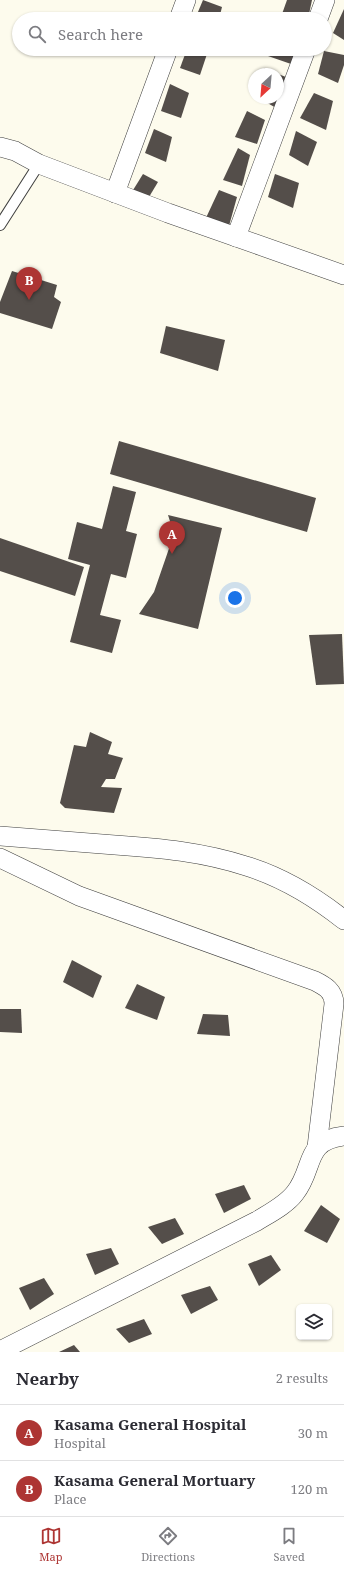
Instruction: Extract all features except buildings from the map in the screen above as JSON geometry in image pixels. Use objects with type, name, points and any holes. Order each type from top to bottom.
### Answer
[{"type":"street","points":[[182,12],[186,0]]},
{"type":"street","points":[[321,12],[325,0]]},
{"type":"street","points":[[115,193],[165,56]]},
{"type":"street","points":[[236,237],[303,56]]},
{"type":"street","points":[[0,147],[15,151],[39,164],[115,193],[344,275]]},
{"type":"street","points":[[0,836],[174,850],[208,855],[248,866],[278,879],[306,893],[344,920]]},
{"type":"street","points":[[0,858],[79,896],[308,979],[324,986],[334,996],[317,1147],[295,1193],[282,1206],[258,1221],[0,1351]]},
{"type":"street","points":[[317,1147],[323,1141],[344,1136]]},
{"type":"lane","points":[[0,225],[39,164]]},
{"type":"place","name":"Kasama General Mortuary","points":[[29,300]]},
{"type":"place","name":"Kasama General Hospital","points":[[172,554]]}]
